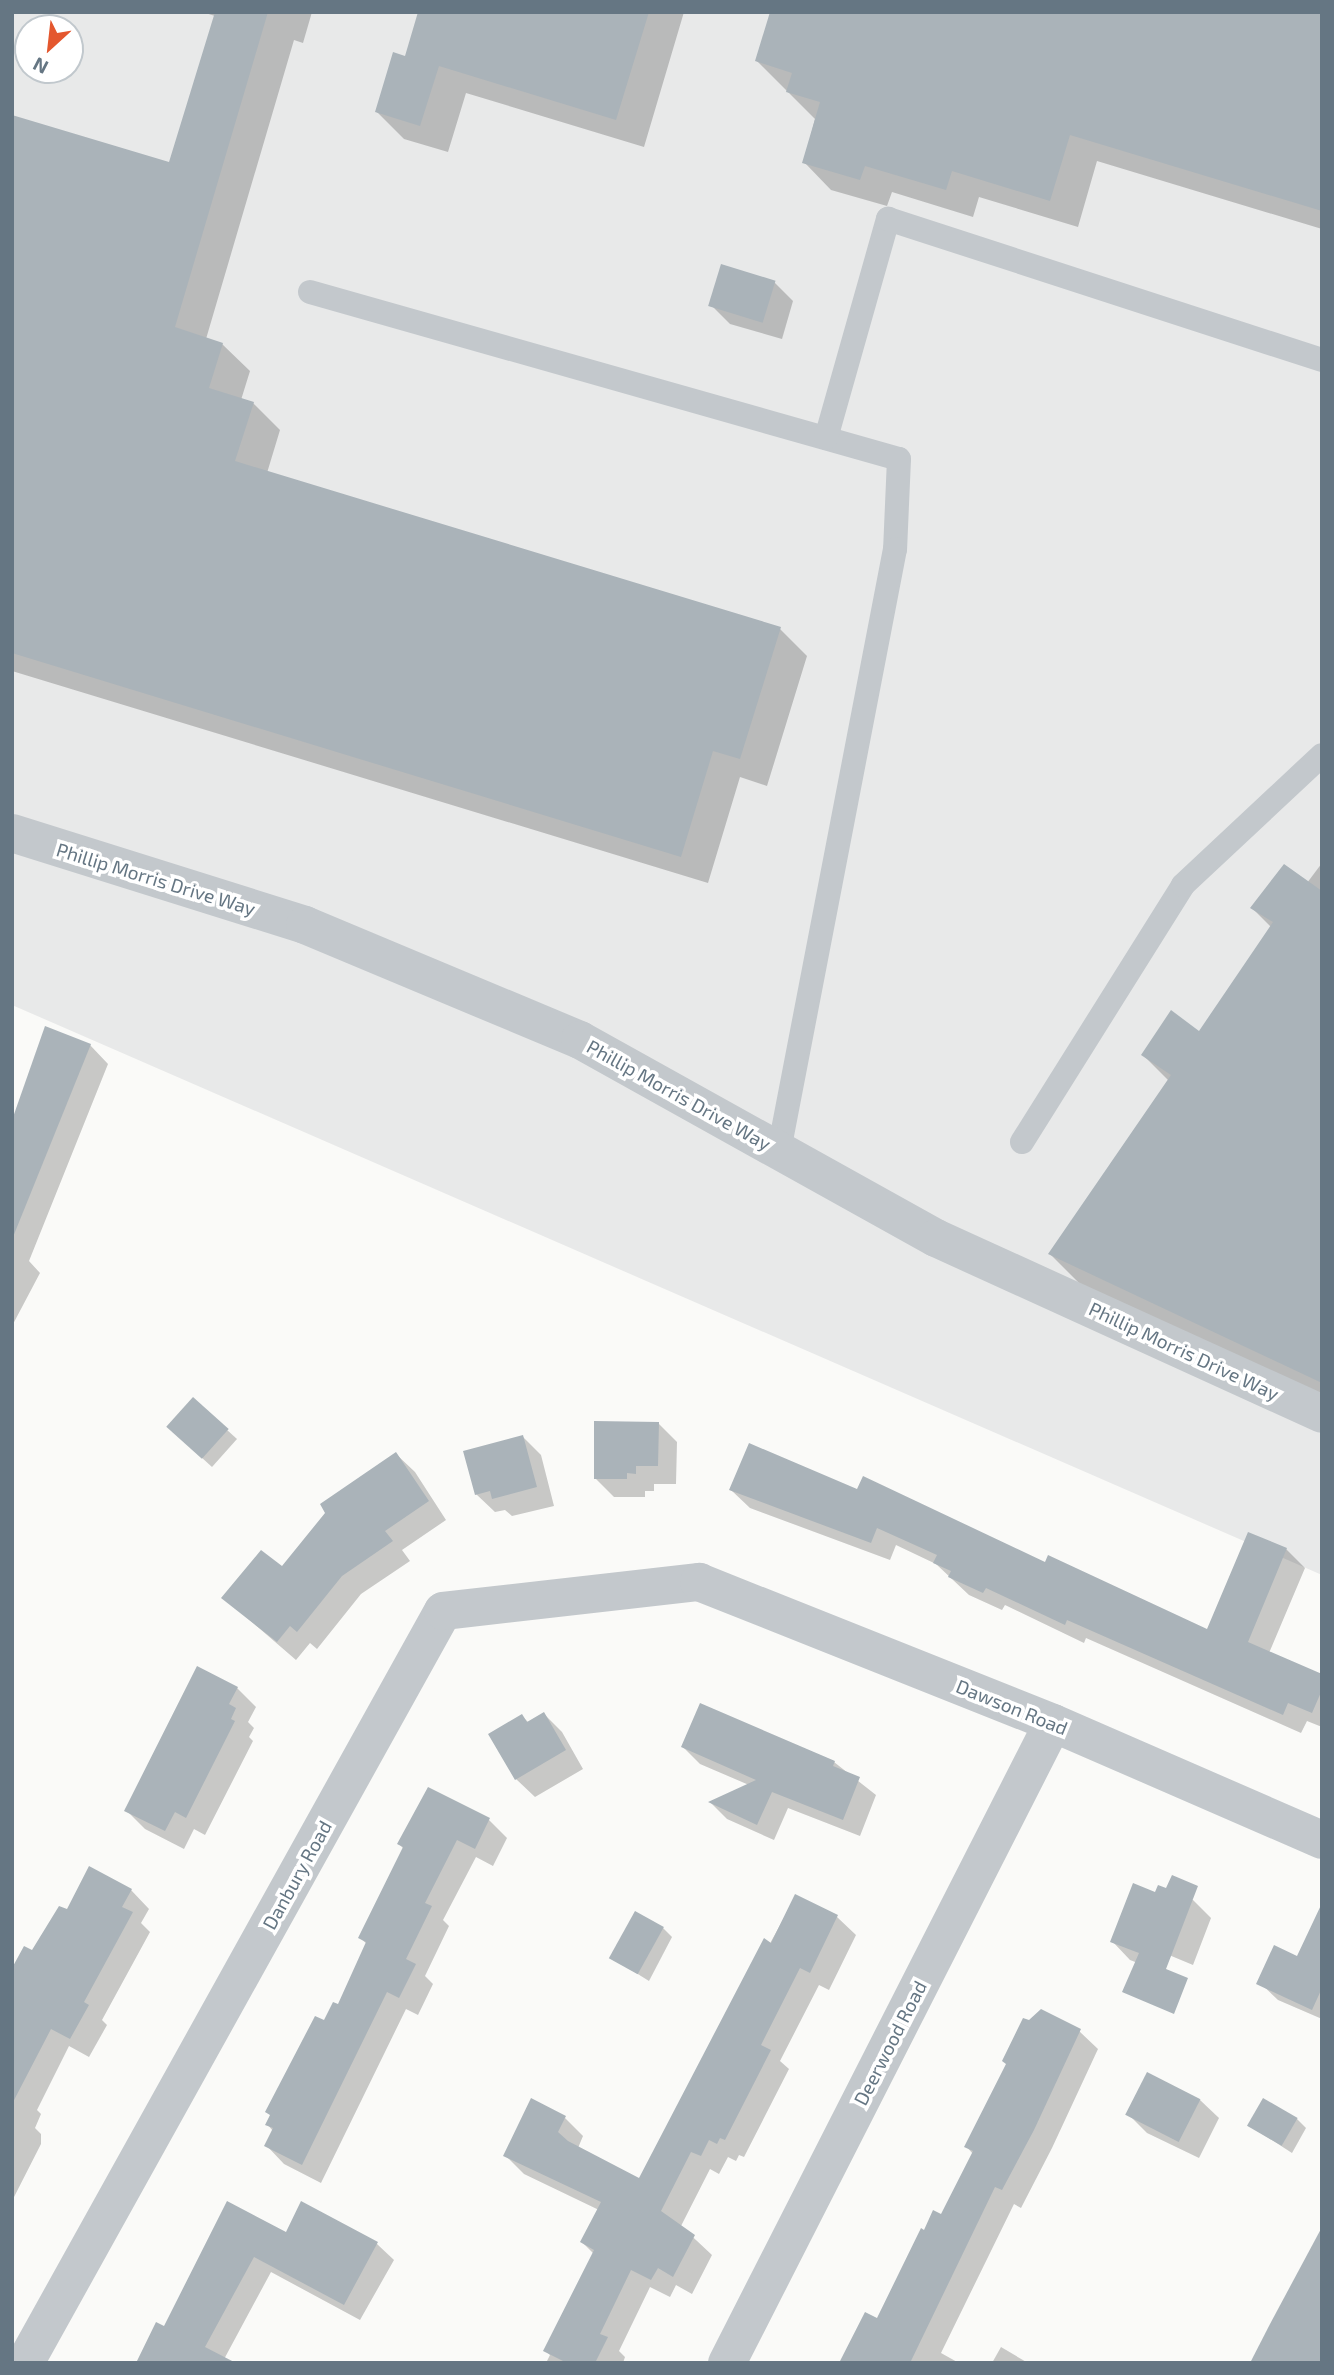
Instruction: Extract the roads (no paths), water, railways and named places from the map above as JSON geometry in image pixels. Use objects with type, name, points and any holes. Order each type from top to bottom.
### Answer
[{"type":"street","name":"Phillip Morris Drive Way","points":[[12,833],[318,930],[580,1040],[936,1238],[1322,1414]]},
{"type":"street","name":"Dawson Road","points":[[698,1581],[1053,1723],[1322,1840]]},
{"type":"street","name":"Danbury Road","points":[[25,2363],[443,1611],[698,1581]]},
{"type":"street","name":"Deerwood Road","points":[[727,2363],[1053,1723]]},
{"type":"lane","points":[[826,438],[888,219],[1322,360]]},
{"type":"lane","points":[[310,292],[899,459],[895,549],[779,1151]]},
{"type":"lane","points":[[1022,1142],[1183,885],[1322,755]]}]
